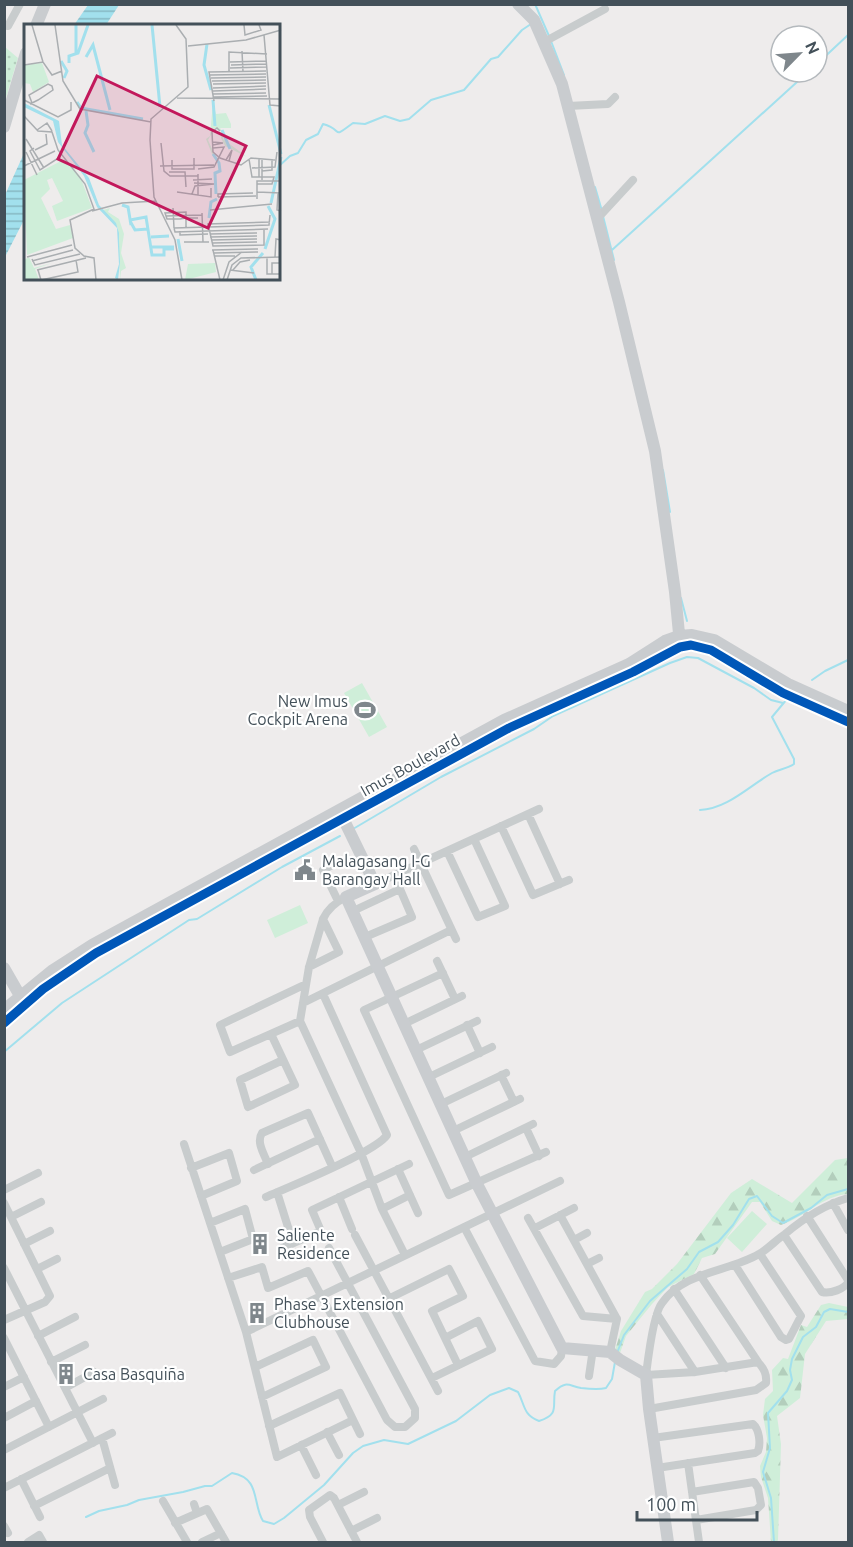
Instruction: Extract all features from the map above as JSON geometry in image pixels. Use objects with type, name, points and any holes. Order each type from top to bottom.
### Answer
[{"type":"street","points":[[6,26],[11,23],[20,4]]},
{"type":"street","points":[[37,24],[45,4]]},
{"type":"street","points":[[518,4],[534,20],[558,74],[568,106],[656,451],[680,642]]},
{"type":"street","points":[[544,42],[605,9]]},
{"type":"street","points":[[4,127],[24,60]]},
{"type":"street","points":[[568,106],[608,104],[615,97]]},
{"type":"street","points":[[597,219],[633,180]]},
{"type":"street","points":[[680,642],[692,635],[714,640],[788,684],[849,711]]},
{"type":"street","name":"Imus Boulevard","points":[[4,1023],[22,1000],[52,970],[92,945],[342,815],[504,720],[629,664],[665,641],[680,642]]},
{"type":"street","points":[[680,642],[711,650],[783,693],[849,722]]},
{"type":"street","points":[[405,1255],[382,1209],[361,1153],[300,1021],[309,967],[323,919],[326,911],[342,899],[540,809]]},
{"type":"street","points":[[501,826],[533,895],[565,882],[528,814]]},
{"type":"street","points":[[342,815],[375,884]]},
{"type":"street","points":[[447,851],[478,917],[505,906],[474,839]]},
{"type":"street","points":[[414,849],[456,939]]},
{"type":"street","points":[[336,863],[323,870],[353,911],[491,1214],[562,1348],[561,1356],[554,1364],[535,1360],[464,1227]]},
{"type":"street","points":[[365,937],[412,916],[394,875]]},
{"type":"street","points":[[353,911],[400,889]]},
{"type":"street","points":[[309,967],[339,952],[323,919]]},
{"type":"street","points":[[303,1003],[452,930]]},
{"type":"street","points":[[404,1024],[458,997],[437,961]]},
{"type":"street","points":[[4,968],[22,1000]]},
{"type":"street","points":[[442,973],[364,1010],[449,1195],[543,1154],[530,1126],[465,1157]]},
{"type":"street","points":[[300,1021],[230,1052],[220,1025],[306,984]]},
{"type":"street","points":[[266,1197],[361,1153],[381,1142],[387,1135],[323,994]]},
{"type":"street","name":"Imus Boulevard","points":[[4,1010],[22,1000]]},
{"type":"street","points":[[416,1050],[477,1021]]},
{"type":"street","points":[[467,1026],[480,1053]]},
{"type":"street","points":[[271,1034],[295,1085],[248,1107],[240,1080],[283,1060]]},
{"type":"street","points":[[429,1077],[492,1047]]},
{"type":"street","points":[[441,1104],[504,1074],[517,1100],[453,1131]]},
{"type":"street","points":[[268,1164],[259,1140],[262,1132],[308,1113],[332,1166]]},
{"type":"street","points":[[254,1170],[320,1139]]},
{"type":"street","points":[[184,1144],[246,1332],[277,1457],[353,1420]]},
{"type":"street","points":[[191,1168],[229,1153],[237,1181],[201,1196]]},
{"type":"street","points":[[282,1248],[321,1231],[312,1210],[409,1164]]},
{"type":"street","points":[[398,1169],[418,1213]]},
{"type":"street","points":[[4,1190],[38,1173]]},
{"type":"street","points":[[246,1332],[560,1180]]},
{"type":"street","points":[[277,1192],[293,1243]]},
{"type":"street","points":[[382,1209],[410,1195]]},
{"type":"street","points":[[339,1197],[354,1232],[438,1391]]},
{"type":"street","points":[[668,1542],[646,1375],[657,1314],[661,1304],[674,1289],[700,1275],[735,1265],[760,1254],[807,1216],[849,1198]]},
{"type":"street","points":[[12,1217],[41,1202]]},
{"type":"street","points":[[4,1203],[50,1296],[45,1302],[4,1320]]},
{"type":"street","points":[[833,1203],[849,1230]]},
{"type":"street","points":[[535,1228],[574,1208]]},
{"type":"street","points":[[210,1223],[245,1209],[254,1239],[220,1252]]},
{"type":"street","points":[[561,1215],[617,1319],[614,1356]]},
{"type":"street","points":[[784,1235],[822,1292],[828,1293],[845,1287],[849,1281],[807,1216]]},
{"type":"street","points":[[528,1218],[584,1316],[617,1319]]},
{"type":"street","points":[[24,1244],[50,1231]]},
{"type":"street","points":[[574,1240],[588,1233]]},
{"type":"street","points":[[228,1278],[262,1267],[268,1288],[308,1271],[387,1420],[395,1428],[405,1427],[415,1418],[415,1409],[329,1248]]},
{"type":"street","points":[[735,1265],[781,1337],[789,1339],[801,1316],[760,1254]]},
{"type":"street","points":[[587,1264],[599,1258]]},
{"type":"street","points":[[37,1269],[57,1259]]},
{"type":"street","points":[[4,1269],[93,1443]]},
{"type":"street","points":[[390,1298],[449,1269],[463,1296],[432,1311],[458,1365]]},
{"type":"street","points":[[649,1409],[756,1390],[765,1383],[765,1372],[700,1275]]},
{"type":"street","points":[[674,1289],[726,1368]]},
{"type":"street","points":[[657,1314],[695,1372]]},
{"type":"street","points":[[38,1336],[75,1317]]},
{"type":"street","points":[[432,1378],[492,1349],[478,1321],[445,1338]]},
{"type":"street","points":[[4,1338],[7,1351],[24,1377],[49,1427]]},
{"type":"street","points":[[255,1366],[313,1340],[326,1367],[262,1397]]},
{"type":"street","points":[[51,1362],[85,1345]]},
{"type":"street","points":[[562,1348],[592,1349],[614,1356],[646,1375],[695,1372],[758,1362]]},
{"type":"street","points":[[589,1376],[592,1349]]},
{"type":"street","points":[[64,1388],[94,1372]]},
{"type":"street","points":[[4,1387],[24,1377]]},
{"type":"street","points":[[269,1426],[339,1393],[360,1434]]},
{"type":"street","points":[[4,1450],[103,1399]]},
{"type":"street","points":[[4,1418],[36,1401]]},
{"type":"street","points":[[653,1438],[750,1424],[756,1427],[760,1446],[757,1452],[657,1468]]},
{"type":"street","points":[[327,1432],[339,1455]]},
{"type":"street","points":[[4,1488],[112,1433]]},
{"type":"street","points":[[102,1438],[115,1485]]},
{"type":"street","points":[[301,1445],[316,1475]]},
{"type":"street","points":[[688,1463],[699,1542]]},
{"type":"street","points":[[34,1506],[110,1468]]},
{"type":"street","points":[[21,1479],[40,1517]]},
{"type":"street","points":[[693,1492],[750,1482],[757,1485],[761,1505],[756,1510],[696,1520]]},
{"type":"street","points":[[338,1505],[364,1492]]},
{"type":"street","points":[[323,1542],[310,1517],[309,1510],[330,1495],[338,1505],[357,1542]]},
{"type":"street","points":[[163,1501],[187,1542]]},
{"type":"street","points":[[176,1522],[196,1509],[207,1509],[226,1542]]},
{"type":"street","points":[[351,1531],[377,1518]]},
{"type":"street","points":[[202,1542],[221,1533]]},
{"type":"street","points":[[28,1542],[39,1535],[43,1542]]},
{"type":"green space","points":[[5,47],[18,58],[5,101]]},
{"type":"green space","name":"New Imus Cockpit Arena","points":[[362,683],[387,727],[369,737],[344,693]]},
{"type":"green space","points":[[300,905],[308,923],[275,938],[267,920]]},
{"type":"green space","points":[[848,1158],[848,1194],[830,1199],[781,1225],[772,1221],[760,1202],[752,1202],[715,1254],[702,1258],[694,1274],[668,1287],[626,1336],[620,1353],[615,1350],[621,1331],[645,1292],[652,1289],[677,1264],[731,1193],[752,1179],[792,1203],[835,1160]]},
{"type":"green space","points":[[752,1211],[767,1224],[742,1252],[727,1238]]},
{"type":"green space","points":[[829,1303],[848,1307],[848,1319],[826,1321],[805,1354],[800,1398],[777,1416],[781,1444],[778,1540],[771,1542],[768,1498],[760,1466],[766,1452],[767,1438],[763,1415],[765,1399],[773,1391],[772,1370],[783,1358],[788,1359],[801,1325],[807,1327],[821,1305]]},
{"type":"water","points":[[88,4],[119,5],[107,24],[75,24]]},
{"type":"water","points":[[24,153],[24,220],[5,257],[5,195]]},
{"type":"waterway","points":[[535,4],[549,36]]},
{"type":"waterway","points":[[280,165],[290,156],[298,153],[306,140],[318,134],[323,124],[339,132],[353,123],[365,124],[385,116],[400,121],[409,119],[431,100],[464,90],[491,59],[498,57],[522,30],[531,24]]},
{"type":"waterway","points":[[829,53],[848,35]]},
{"type":"waterway","points":[[551,41],[564,75]]},
{"type":"waterway","points":[[612,250],[795,84]]},
{"type":"waterway","points":[[595,187],[602,211]]},
{"type":"waterway","points":[[603,216],[614,260]]},
{"type":"waterway","points":[[663,470],[670,512]]},
{"type":"waterway","points":[[681,598],[687,621]]},
{"type":"waterway","points":[[353,829],[441,777],[534,729],[553,716],[687,657],[698,658],[754,688],[771,700],[783,703]]},
{"type":"waterway","points":[[812,680],[848,660]]},
{"type":"waterway","points":[[700,810],[719,806],[772,773],[794,764],[794,759],[772,717],[787,699]]},
{"type":"waterway","points":[[4,1052],[62,1003],[189,920],[197,919],[282,867],[340,836]]},
{"type":"waterway","points":[[617,1353],[624,1335],[650,1301],[687,1269],[699,1252],[718,1242],[733,1225],[749,1199],[757,1196],[772,1216],[783,1223],[811,1208],[827,1195],[848,1189]]},
{"type":"waterway","points":[[774,1542],[771,1498],[763,1472],[770,1448],[768,1413],[787,1391],[792,1380],[790,1370],[792,1359],[803,1337],[816,1327],[824,1312],[830,1309],[848,1312]]},
{"type":"waterway","points":[[86,1517],[139,1500],[212,1486],[232,1473],[248,1480],[263,1521],[274,1524],[324,1485],[353,1453],[363,1446],[384,1440],[408,1444],[456,1421],[490,1395],[509,1388],[518,1392],[527,1413],[539,1421],[552,1413],[555,1391],[562,1386],[606,1388],[612,1379],[615,1362]]},
{"type":"cycle path","points":[[4,1023],[43,989],[96,953],[509,728],[633,672],[680,647],[691,645],[711,650],[783,693],[848,722]]},
{"type":"place","name":"New Imus Cockpit Arena","points":[[365,710]]},
{"type":"place","name":"Malagasang I-G Barangay Hall","points":[[305,870]]},
{"type":"place","name":"Saliente Residence","points":[[260,1244]]},
{"type":"place","name":"Phase 3 Extension Clubhouse","points":[[257,1313]]},
{"type":"place","name":"Casa Basquiña","points":[[66,1374]]}]
